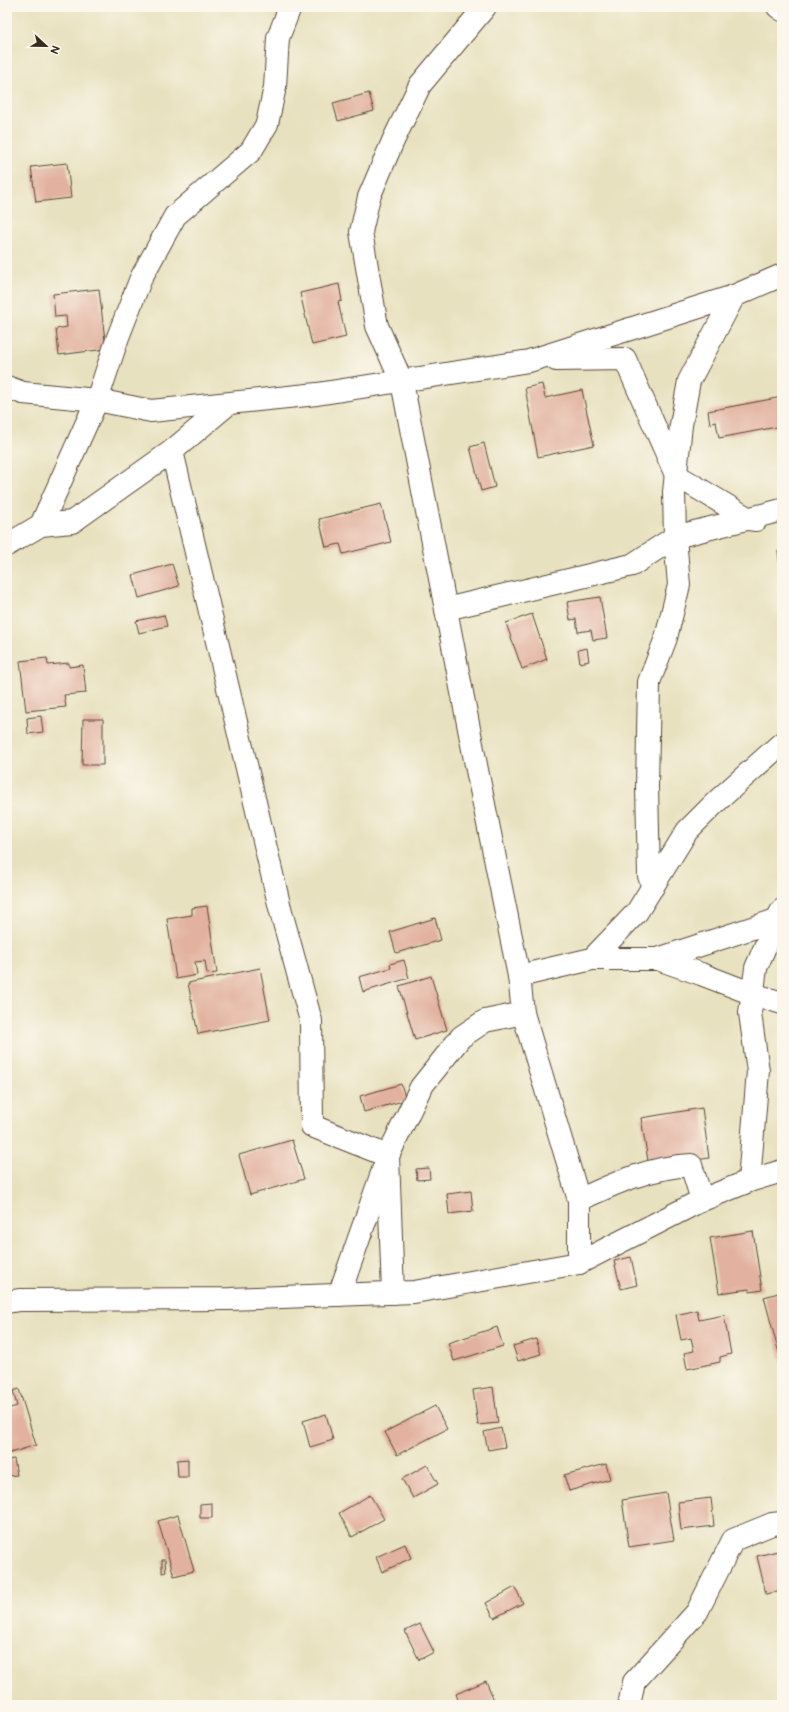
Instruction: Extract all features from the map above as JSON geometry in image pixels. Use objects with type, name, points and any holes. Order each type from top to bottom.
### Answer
[{"type":"street","points":[[40,525],[97,400],[118,338],[142,278],[175,216],[251,150],[267,124],[275,88],[278,38],[290,7]]},
{"type":"street","points":[[484,7],[420,85],[393,141],[369,197],[361,232],[377,326],[402,382],[478,778],[519,976],[523,1013],[579,1200],[579,1263]]},
{"type":"street","points":[[778,7],[782,10]]},
{"type":"street","points":[[529,361],[734,296],[782,275]]},
{"type":"street","points":[[653,887],[649,876],[647,787],[649,682],[666,638],[679,585],[675,537],[674,492],[681,425],[689,381],[734,296]]},
{"type":"street","points":[[7,387],[23,393],[97,400],[151,411],[317,394],[402,382],[529,361],[625,359],[676,475],[749,518],[782,525]]},
{"type":"street","points":[[7,545],[40,525],[72,522],[172,450],[228,404]]},
{"type":"street","points":[[172,450],[280,908],[311,1021],[312,1126],[388,1156]]},
{"type":"street","points":[[446,609],[632,566],[675,537],[782,510]]},
{"type":"street","points":[[592,960],[637,912],[687,831],[716,802],[782,743]]},
{"type":"street","points":[[519,976],[592,960],[658,959],[780,916]]},
{"type":"street","points":[[748,1181],[758,1071],[750,1013],[756,968],[780,916]]},
{"type":"street","points":[[658,959],[753,994],[782,1003]]},
{"type":"street","points":[[339,1295],[388,1156],[421,1087],[460,1037],[486,1020],[523,1013]]},
{"type":"street","points":[[388,1156],[393,1293]]},
{"type":"street","points":[[579,1200],[629,1177],[671,1166],[691,1165],[702,1200]]},
{"type":"street","points":[[7,1302],[18,1300],[230,1299],[414,1292],[579,1263],[702,1200],[748,1181],[782,1171]]},
{"type":"street","points":[[629,1705],[634,1682],[697,1612],[733,1540],[772,1524],[782,1523]]},
{"type":"building","points":[[369,93],[374,111],[338,121],[333,103]]},
{"type":"building","points":[[67,163],[71,198],[36,202],[31,167]]},
{"type":"building","points":[[339,284],[342,301],[338,302],[346,337],[312,345],[300,293]]},
{"type":"building","points":[[99,289],[106,349],[59,355],[56,329],[67,327],[66,316],[55,317],[53,294]]},
{"type":"building","points":[[542,384],[545,398],[582,390],[594,445],[538,457],[525,388]]},
{"type":"building","points":[[782,397],[782,426],[719,438],[716,422],[710,424],[708,411]]},
{"type":"building","points":[[484,443],[495,487],[481,491],[470,447]]},
{"type":"building","points":[[381,504],[391,542],[343,554],[340,544],[326,547],[319,519]]},
{"type":"building","points":[[778,551],[782,551],[782,576],[781,576]]},
{"type":"building","points":[[172,564],[179,586],[139,598],[133,575]]},
{"type":"building","points":[[600,597],[607,638],[593,640],[591,630],[578,632],[576,619],[570,620],[567,602]]},
{"type":"building","points":[[532,614],[547,659],[522,669],[506,623]]},
{"type":"building","points":[[164,615],[167,626],[139,633],[136,621]]},
{"type":"building","points":[[587,648],[589,661],[580,663],[578,650]]},
{"type":"building","points":[[47,658],[48,665],[69,663],[69,667],[83,665],[86,693],[64,695],[66,707],[26,711],[20,661]]},
{"type":"building","points":[[41,716],[43,732],[28,734],[27,718]]},
{"type":"building","points":[[83,719],[103,719],[103,765],[82,765]]},
{"type":"building","points":[[207,906],[217,973],[207,974],[205,961],[195,962],[197,975],[176,979],[167,919],[192,915],[192,908]]},
{"type":"building","points":[[435,918],[441,940],[396,953],[390,932]]},
{"type":"building","points":[[404,960],[409,978],[363,992],[359,977],[391,968],[390,964]]},
{"type":"building","points":[[260,968],[270,1020],[198,1034],[188,983]]},
{"type":"building","points":[[431,976],[447,1030],[415,1040],[399,986]]},
{"type":"building","points":[[401,1084],[406,1100],[364,1112],[360,1096]]},
{"type":"building","points":[[702,1108],[709,1158],[649,1167],[641,1118]]},
{"type":"building","points":[[292,1140],[304,1179],[250,1195],[239,1155]]},
{"type":"building","points":[[429,1168],[430,1179],[417,1180],[416,1169]]},
{"type":"building","points":[[471,1191],[473,1211],[449,1214],[447,1194]]},
{"type":"building","points":[[753,1231],[762,1290],[750,1292],[749,1289],[719,1293],[710,1238]]},
{"type":"building","points":[[631,1257],[637,1285],[621,1289],[614,1261]]},
{"type":"building","points":[[782,1292],[782,1361],[781,1361],[764,1297]]},
{"type":"building","points":[[697,1310],[699,1320],[724,1315],[731,1354],[720,1357],[720,1362],[687,1369],[684,1353],[694,1351],[691,1338],[681,1340],[676,1315]]},
{"type":"building","points":[[497,1327],[503,1346],[454,1361],[448,1343]]},
{"type":"building","points":[[536,1339],[541,1354],[518,1361],[513,1346]]},
{"type":"building","points":[[493,1387],[498,1423],[478,1425],[473,1390]]},
{"type":"building","points":[[19,1389],[36,1445],[7,1454],[7,1409],[17,1406],[13,1391]]},
{"type":"building","points":[[435,1406],[447,1429],[397,1455],[385,1432]]},
{"type":"building","points":[[326,1414],[333,1440],[310,1447],[303,1421]]},
{"type":"building","points":[[501,1428],[505,1447],[488,1450],[484,1432]]},
{"type":"building","points":[[14,1459],[17,1475],[7,1476],[7,1460]]},
{"type":"building","points":[[188,1459],[188,1477],[178,1477],[177,1460]]},
{"type":"building","points":[[606,1464],[610,1479],[569,1491],[564,1475]]},
{"type":"building","points":[[427,1465],[438,1484],[413,1498],[402,1479]]},
{"type":"building","points":[[666,1493],[674,1540],[629,1547],[622,1500]]},
{"type":"building","points":[[370,1495],[384,1519],[352,1537],[339,1513]]},
{"type":"building","points":[[711,1498],[714,1526],[681,1530],[678,1502]]},
{"type":"building","points":[[212,1503],[212,1518],[200,1518],[200,1504]]},
{"type":"building","points":[[178,1515],[194,1571],[174,1576],[158,1521]]},
{"type":"building","points":[[405,1544],[411,1558],[382,1572],[376,1557]]},
{"type":"building","points":[[782,1550],[782,1591],[766,1594],[757,1556]]},
{"type":"building","points":[[162,1560],[165,1560],[166,1572],[162,1573]]},
{"type":"building","points":[[515,1587],[523,1603],[494,1618],[486,1603]]},
{"type":"building","points":[[420,1624],[434,1652],[419,1660],[405,1631]]},
{"type":"building","points":[[486,1681],[496,1705],[478,1705],[477,1703],[471,1705],[460,1705],[456,1694]]}]
